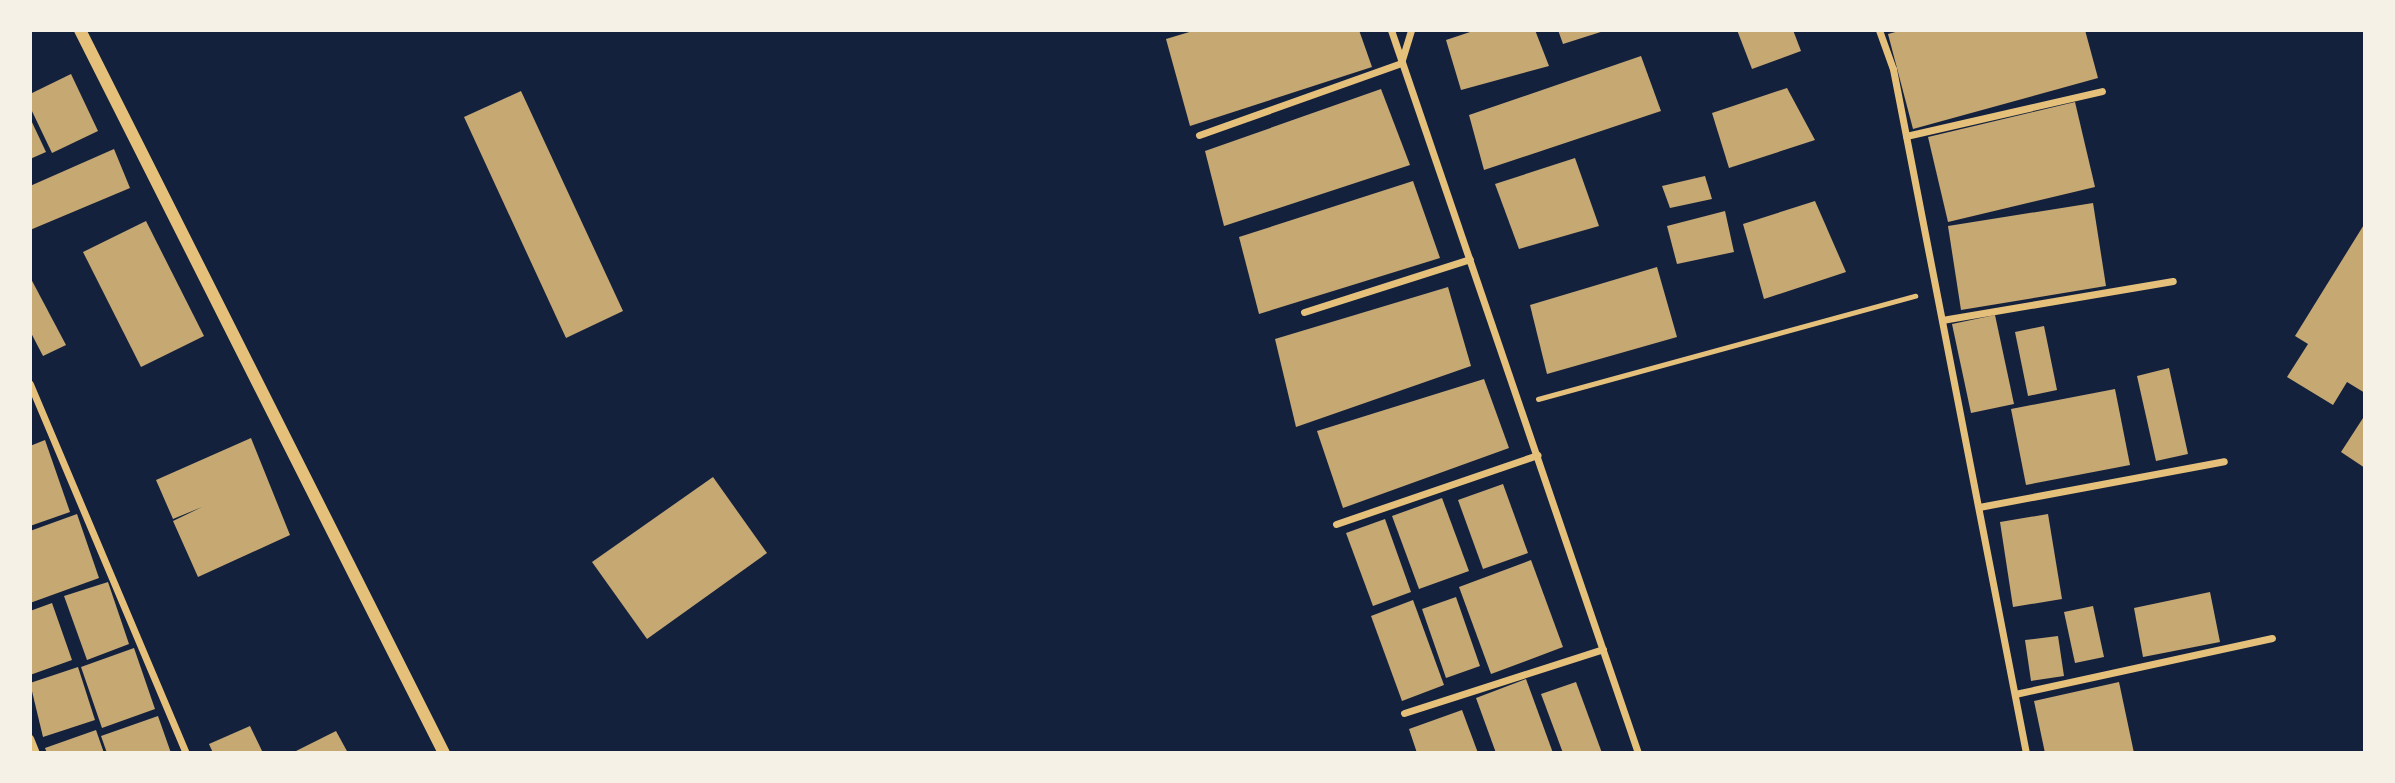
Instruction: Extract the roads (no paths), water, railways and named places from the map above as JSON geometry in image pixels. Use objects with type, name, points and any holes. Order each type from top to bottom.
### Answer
[{"type":"street","points":[[80,30],[444,753]]},
{"type":"street","points":[[1391,30],[1638,753]]},
{"type":"street","points":[[1401,63],[1411,30]]},
{"type":"street","points":[[1879,30],[1893,69],[2026,753]]},
{"type":"street","points":[[1199,135],[1401,63]]},
{"type":"street","points":[[1906,136],[2102,91]]},
{"type":"street","points":[[1304,312],[1470,259]]},
{"type":"street","points":[[1942,320],[2173,281]]},
{"type":"street","points":[[30,384],[186,753]]},
{"type":"street","points":[[1336,524],[1536,455]]},
{"type":"street","points":[[1979,507],[2224,461]]},
{"type":"street","points":[[2015,694],[2272,638]]},
{"type":"street","points":[[1404,713],[1603,649]]},
{"type":"street","points":[[30,737],[36,753]]}]
